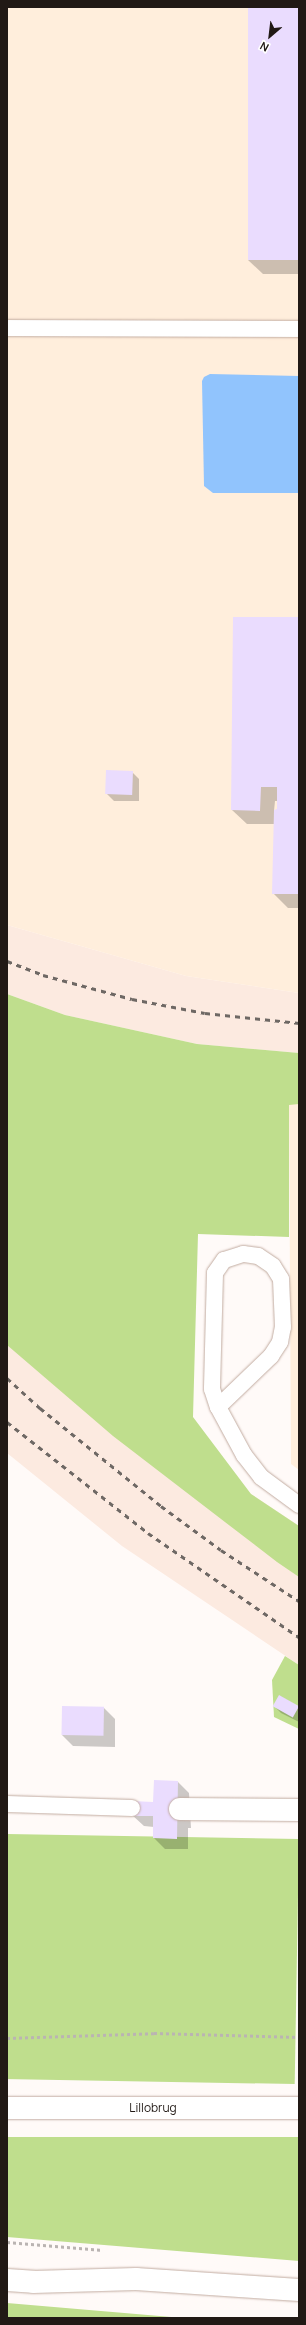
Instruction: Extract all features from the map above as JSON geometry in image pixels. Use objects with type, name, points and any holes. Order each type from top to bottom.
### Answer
[{"type":"main road","points":[[180,1809],[299,1810]]},
{"type":"main road","name":"Lillobrug","points":[[7,2108],[299,2108]]},
{"type":"main road","points":[[7,2280],[33,2282],[136,2279],[299,2290]]},
{"type":"lane","points":[[7,328],[299,329]]},
{"type":"lane","points":[[218,1407],[271,1356],[280,1342],[283,1327],[281,1280],[273,1266],[258,1256],[243,1254],[224,1260],[214,1273],[212,1389],[218,1407],[244,1455],[261,1476],[299,1505]]},
{"type":"lane","points":[[7,1804],[132,1808]]},
{"type":"path","points":[[7,2038],[154,2033],[299,2037]]},
{"type":"shaded area","points":[[7,7],[299,7],[299,993],[186,976],[7,925]]},
{"type":"shaded area","points":[[7,925],[186,976],[299,993],[299,1053],[197,1044],[65,1015],[7,994]]},
{"type":"shaded area","points":[[289,1104],[299,1104],[299,1470],[291,1464]]},
{"type":"shaded area","points":[[7,1294],[251,1494],[299,1526],[299,1665],[122,1546],[7,1453]]},
{"type":"green space","points":[[7,994],[65,1015],[197,1044],[299,1053],[299,1104],[289,1105],[289,1237],[198,1234],[193,1417],[251,1494],[299,1526],[299,1577],[277,1562],[113,1436],[7,1345]]},
{"type":"green space","points":[[285,1656],[299,1665],[299,1729],[274,1717],[272,1680]]},
{"type":"green space","points":[[7,1834],[299,1839],[295,2084],[7,2079]]},
{"type":"green space","points":[[7,2137],[299,2137],[299,2261],[7,2237]]},
{"type":"green space","points":[[7,2303],[183,2318],[7,2318]]},
{"type":"water","points":[[210,374],[299,376],[299,493],[213,493],[204,486],[202,381],[204,377]]},
{"type":"building","points":[[248,7],[299,7],[299,260],[248,260]]},
{"type":"building","points":[[233,617],[299,617],[299,894],[272,894],[274,810],[277,809],[277,787],[261,787],[260,811],[231,810]]},
{"type":"building","points":[[106,770],[133,771],[132,795],[105,794]]},
{"type":"building","points":[[279,1695],[299,1706],[293,1718],[273,1706]]},
{"type":"building","points":[[62,1706],[104,1707],[103,1736],[61,1735]]},
{"type":"building","points":[[154,1780],[178,1781],[177,1839],[153,1838],[153,1816],[131,1816],[132,1801],[153,1802]]},
{"type":"railway","points":[[7,961],[43,975],[132,999],[205,1013],[299,1023]]},
{"type":"railway","points":[[7,1378],[40,1408],[161,1506],[221,1550],[299,1601]]},
{"type":"railway","points":[[7,1422],[148,1533],[299,1637]]}]
